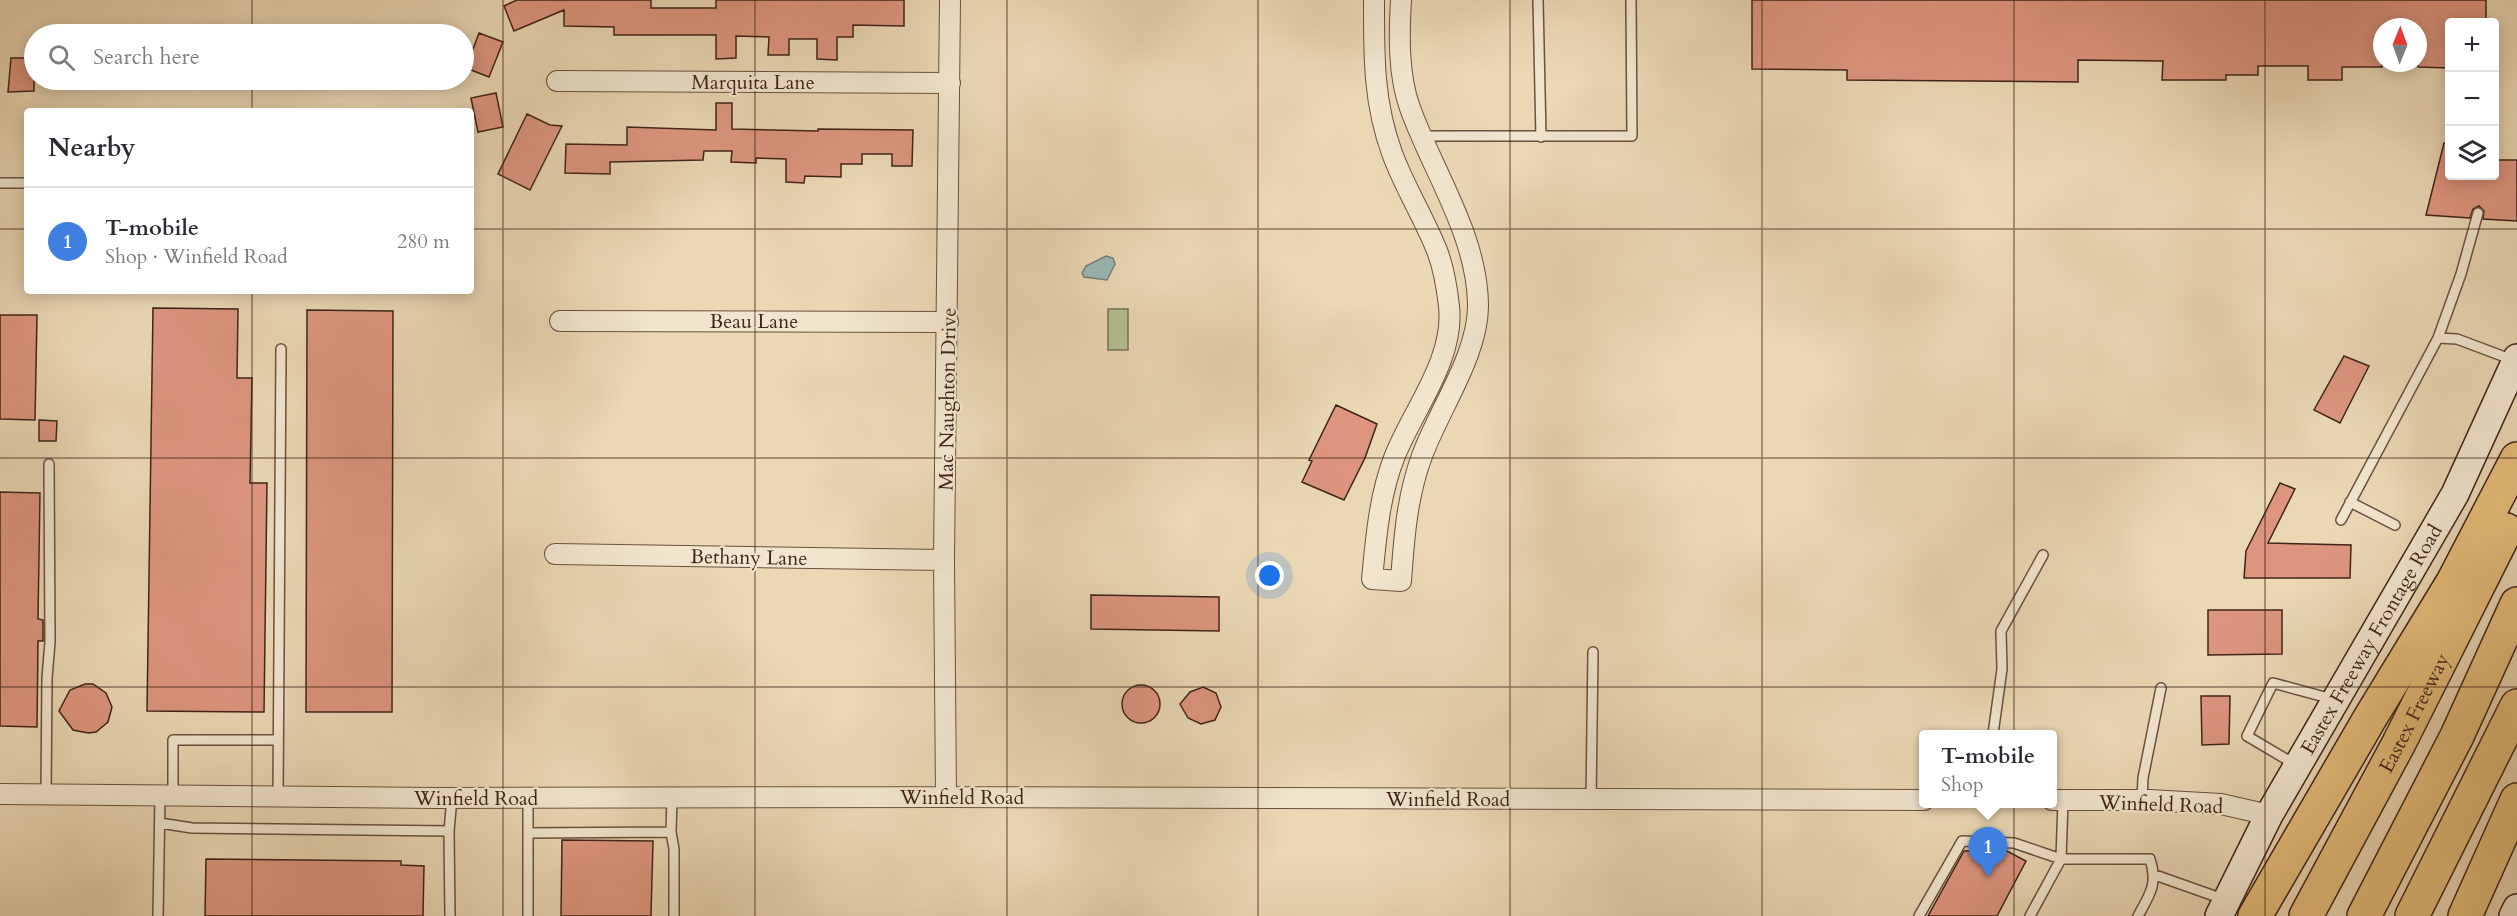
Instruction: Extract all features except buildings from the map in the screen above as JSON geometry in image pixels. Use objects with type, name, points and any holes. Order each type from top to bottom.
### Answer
[{"type":"highway","points":[[2255,916],[2370,718],[2453,582],[2517,459]]},
{"type":"highway","name":"Eastex Freeway","points":[[2306,916],[2399,743],[2517,507]]},
{"type":"highway","points":[[2364,916],[2457,736],[2517,604]]},
{"type":"highway","points":[[2412,916],[2517,706]]},
{"type":"highway","points":[[2465,916],[2517,800]]},
{"type":"main road","name":"Eastex Freeway Frontage Road","points":[[2223,908],[2269,815],[2455,494],[2516,359]]},
{"type":"main road","points":[[2513,916],[2517,908]]},
{"type":"street","name":"Mac Naughton Drive","points":[[946,797],[944,560],[950,0]]},
{"type":"street","points":[[1374,0],[1378,110],[1392,154],[1437,251],[1449,307],[1447,341],[1435,372],[1393,460],[1380,506],[1372,579],[1401,581],[1404,538],[1411,492],[1422,456],[1467,357],[1478,307],[1477,276],[1470,248],[1409,105],[1399,38],[1401,0]]},
{"type":"street","points":[[1375,66],[1402,64]]},
{"type":"street","name":"Marquita Lane","points":[[557,81],[950,83]]},
{"type":"street","points":[[1449,307],[1478,307]]},
{"type":"street","name":"Beau Lane","points":[[560,321],[948,322]]},
{"type":"street","name":"Bethany Lane","points":[[555,554],[944,560]]},
{"type":"street","name":"Winfield Road","points":[[0,794],[452,798],[1919,800]]},
{"type":"street","name":"Winfield Road","points":[[2058,801],[2142,800],[2222,804],[2269,815]]},
{"type":"lane","points":[[1538,0],[1541,137]]},
{"type":"lane","points":[[1421,136],[1632,136],[1631,0]]},
{"type":"lane","points":[[0,183],[24,183]]},
{"type":"lane","points":[[2341,519],[2438,338],[2462,274],[2478,213]]},
{"type":"lane","points":[[2438,338],[2457,339],[2516,359]]},
{"type":"lane","points":[[279,797],[281,349]]},
{"type":"lane","points":[[46,794],[47,678],[50,642],[49,464]]},
{"type":"lane","points":[[2350,502],[2395,525]]},
{"type":"lane","points":[[1995,730],[2002,669],[2001,631],[2043,555]]},
{"type":"lane","points":[[1591,800],[1593,652]]},
{"type":"lane","points":[[2298,766],[2247,736],[2273,683],[2336,700]]},
{"type":"lane","points":[[2142,800],[2143,778],[2162,688]]},
{"type":"lane","points":[[158,916],[160,823],[173,740],[278,740]]},
{"type":"lane","points":[[450,916],[449,831],[452,798]]},
{"type":"lane","points":[[528,798],[528,916]]},
{"type":"lane","points":[[672,798],[674,916]]},
{"type":"lane","points":[[2030,916],[2061,859],[2058,801]]},
{"type":"lane","points":[[160,823],[192,828],[449,831]]},
{"type":"lane","points":[[528,832],[671,832]]},
{"type":"lane","points":[[1919,916],[1962,841],[2014,843],[2061,859],[2150,859],[2155,875],[2151,892],[2138,916]]},
{"type":"lane","points":[[2155,875],[2223,908]]},
{"type":"green space","points":[[1108,309],[1128,309],[1128,350],[1108,350]]},
{"type":"water","points":[[1106,256],[1113,258],[1115,264],[1107,280],[1084,277],[1082,273],[1086,266]]},
{"type":"place","name":"T-mobile","points":[[1988,877]]}]
